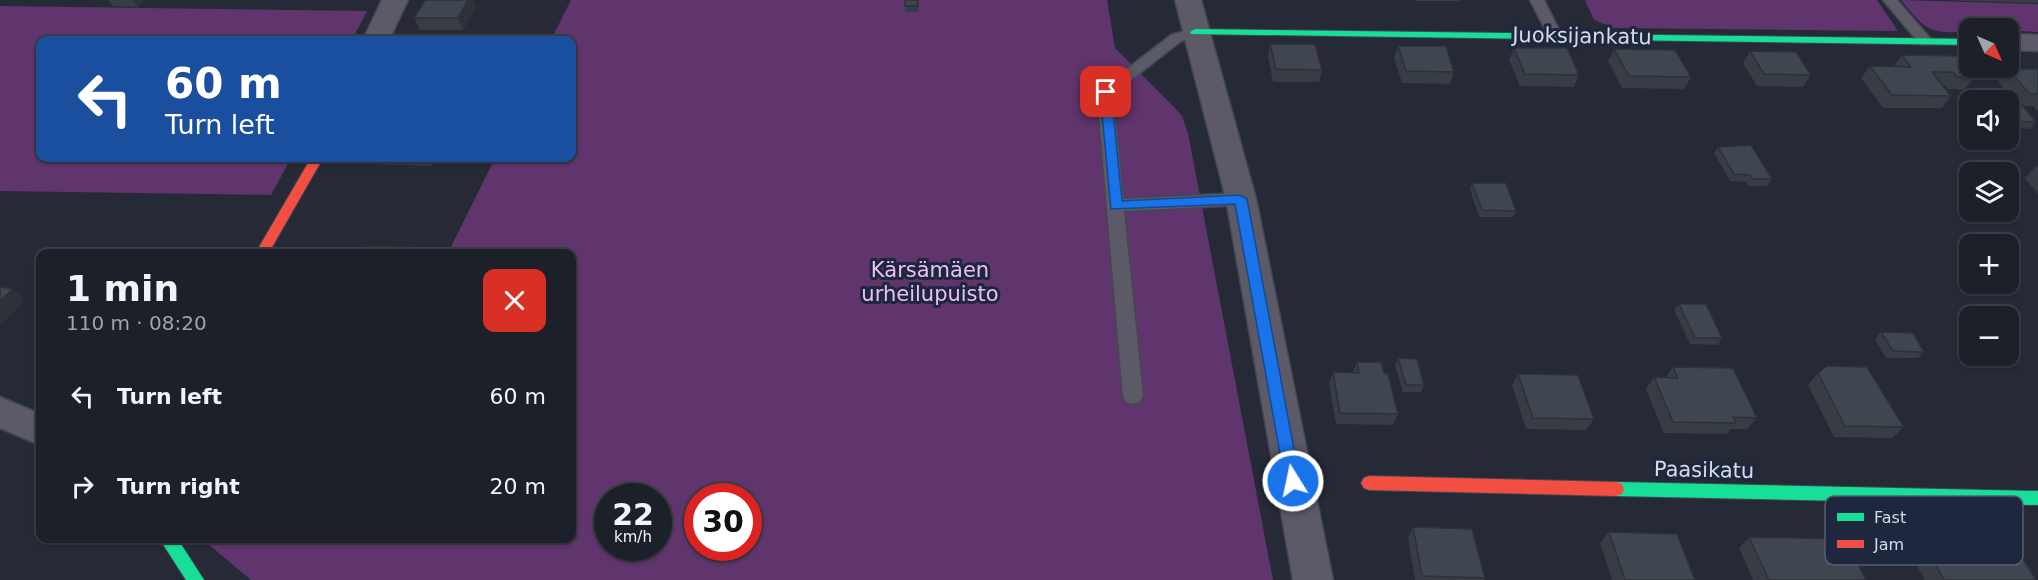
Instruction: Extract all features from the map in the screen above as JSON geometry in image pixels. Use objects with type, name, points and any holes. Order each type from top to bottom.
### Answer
[{"type":"street","points":[[378,36],[395,0]]},
{"type":"street","points":[[1188,0],[1240,199],[1313,580]]},
{"type":"street","name":"Juoksijankatu","points":[[1195,32],[1959,42]]},
{"type":"street","points":[[2019,42],[2038,43]]},
{"type":"street","points":[[264,249],[315,162]]},
{"type":"street","points":[[0,412],[36,428]]},
{"type":"street","name":"Paasikatu","points":[[1369,483],[1949,496]]},
{"type":"street","name":"Paasikatu","points":[[2023,498],[2038,498]]},
{"type":"street","points":[[170,543],[196,580]]},
{"type":"lane","points":[[1537,0],[1555,36]]},
{"type":"lane","points":[[1890,0],[1925,41]]},
{"type":"lane","points":[[1133,396],[1106,92],[1176,38],[1195,32]]},
{"type":"lane","points":[[1116,206],[1240,199]]},
{"type":"green space","name":"Kärsämäen urheilupuisto","points":[[571,0],[1107,0],[1115,48],[1182,116],[1188,133],[1273,580],[251,580],[207,543],[576,543],[576,249],[450,249],[493,162],[576,162],[576,36],[553,36]]},
{"type":"green space","points":[[1585,0],[1877,0],[1898,31],[1614,28],[1594,20]]},
{"type":"green space","points":[[1901,0],[2038,4],[2038,32],[2019,31],[2019,18],[1959,18],[1959,32],[1936,31],[1917,19]]},
{"type":"green space","points":[[0,6],[367,11],[354,36],[36,36],[36,162],[289,162],[271,195],[0,191]]},
{"type":"building","points":[[425,0],[468,0],[458,18],[414,18]]},
{"type":"building","points":[[905,0],[918,0],[917,6],[905,6]]},
{"type":"building","points":[[1270,44],[1315,44],[1322,70],[1276,69]]},
{"type":"building","points":[[1398,46],[1446,46],[1454,72],[1406,71]]},
{"type":"building","points":[[1514,48],[1567,48],[1579,75],[1525,74]]},
{"type":"building","points":[[1614,49],[1675,50],[1691,77],[1629,76]]},
{"type":"building","points":[[1750,51],[1796,52],[1811,75],[1764,74]]},
{"type":"building","points":[[1902,55],[1959,56],[1959,77],[1953,72],[1932,72],[1951,96],[1892,95],[1870,66],[1911,67]]},
{"type":"building","points":[[2019,69],[2038,69],[2038,94],[2030,94],[2016,78],[2019,78]]},
{"type":"building","points":[[2019,102],[2036,122],[2019,121]]},
{"type":"building","points":[[1751,145],[1772,179],[1753,179],[1750,175],[1734,174],[1718,147]]},
{"type":"building","points":[[1472,183],[1506,183],[1516,211],[1482,210]]},
{"type":"building","points":[[367,246],[426,248],[426,249],[366,249]]},
{"type":"building","points":[[0,287],[13,289],[0,301]]},
{"type":"building","points":[[1679,304],[1706,304],[1722,338],[1695,338]]},
{"type":"building","points":[[1881,332],[1913,333],[1924,352],[1893,351]]},
{"type":"building","points":[[1398,358],[1417,359],[1424,385],[1406,385]]},
{"type":"building","points":[[1357,362],[1381,362],[1384,373],[1388,374],[1398,414],[1340,413],[1333,372],[1359,373]]},
{"type":"building","points":[[1827,366],[1867,367],[1904,427],[1845,426],[1818,373]]},
{"type":"building","points":[[1673,367],[1733,368],[1757,418],[1733,417],[1736,423],[1673,422],[1654,377],[1678,378]]},
{"type":"building","points":[[1518,374],[1578,375],[1594,419],[1533,418]]},
{"type":"building","points":[[1413,527],[1472,529],[1485,578],[1422,576]]},
{"type":"building","points":[[1609,532],[1677,534],[1695,580],[1625,580]]},
{"type":"building","points":[[1749,537],[1825,539],[1825,565],[1859,565],[1866,580],[1769,580]]},
{"type":"building","points":[[2023,559],[2036,580],[1944,580],[1936,565],[2023,565]]},
{"type":"traffic: fast","points":[[1195,32],[1959,42]]},
{"type":"traffic: fast","points":[[1616,489],[1944,496]]},
{"type":"traffic: fast","points":[[2023,498],[2038,498]]},
{"type":"traffic: fast","points":[[170,543],[196,580]]},
{"type":"traffic: jam","points":[[264,249],[315,162]]},
{"type":"traffic: jam","points":[[1369,483],[1616,489]]},
{"type":"route","points":[[1106,92],[1116,206],[1240,199],[1293,481]]}]
